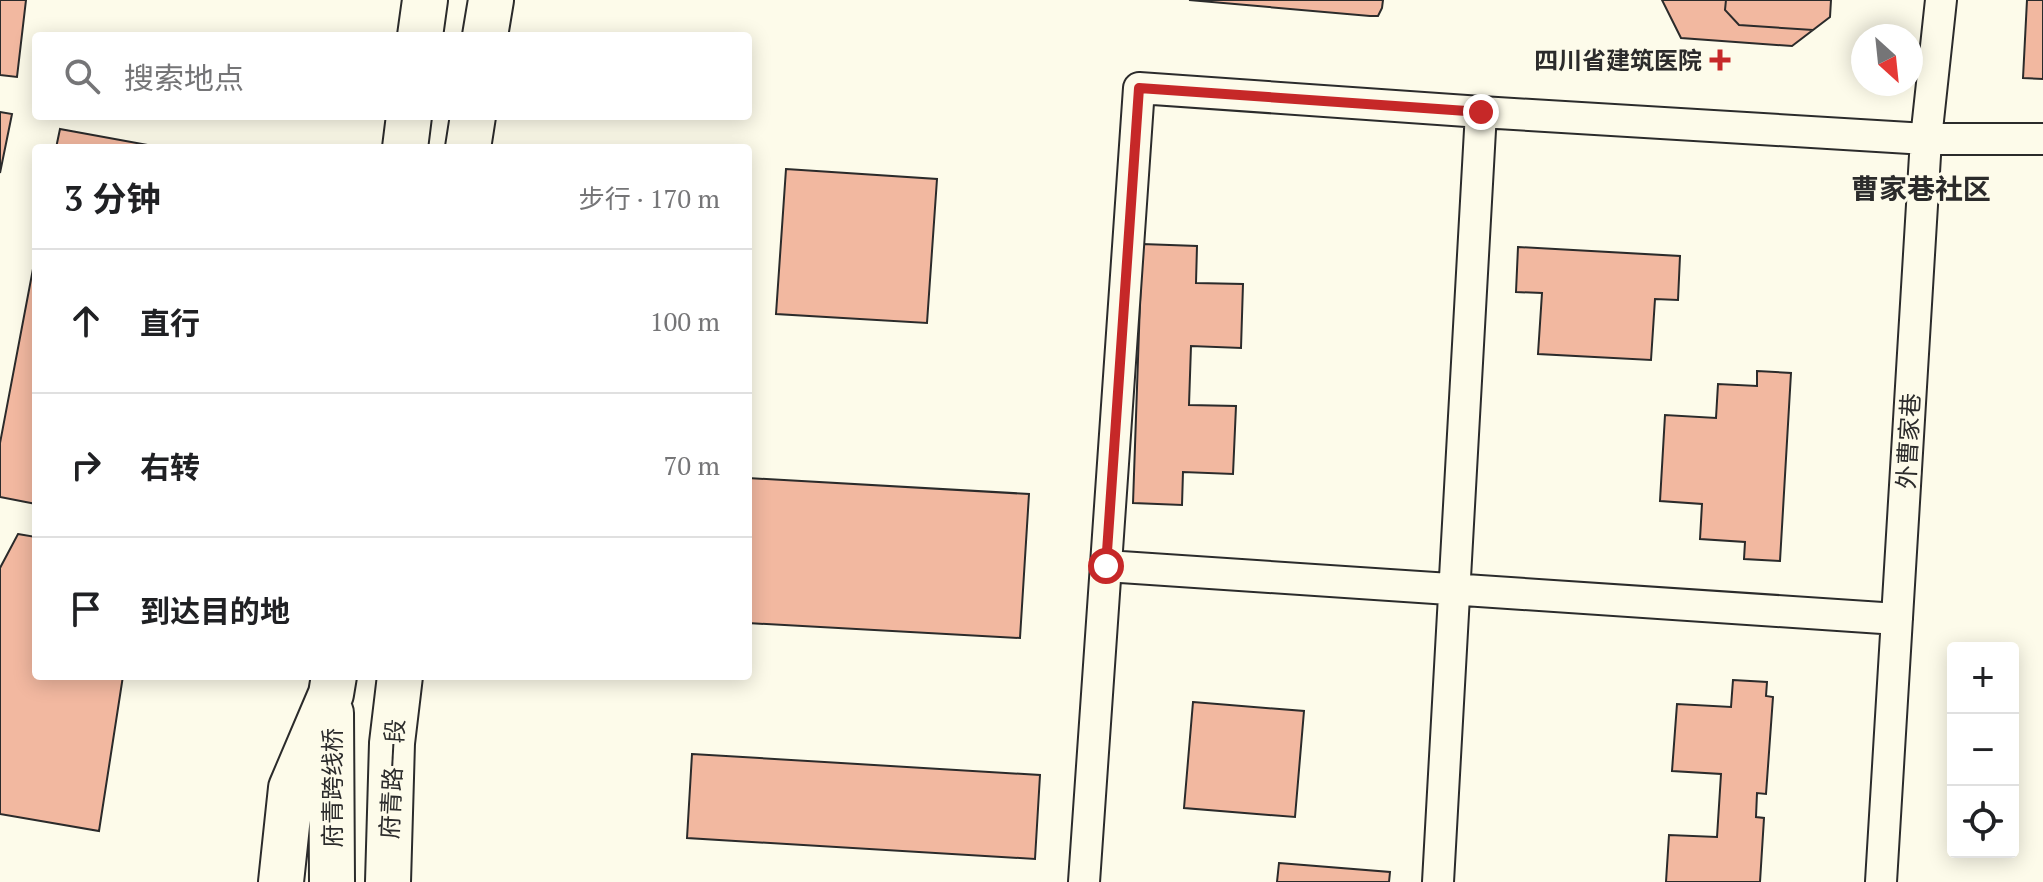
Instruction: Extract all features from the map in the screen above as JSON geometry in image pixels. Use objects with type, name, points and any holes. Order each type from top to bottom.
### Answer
[{"type":"main road","points":[[421,32],[425,0]]},
{"type":"main road","points":[[486,32],[491,0]]},
{"type":"main road","points":[[406,144],[408,120]]},
{"type":"main road","points":[[469,144],[472,120]]},
{"type":"main road","name":"府青路一段","points":[[388,882],[392,743],[400,680]]},
{"type":"main road","points":[[281,882],[291,788],[332,685]]},
{"type":"main road","name":"府青跨线桥","points":[[332,685],[332,882]]},
{"type":"main road","name":"府青跨线桥","points":[[368,882],[392,743]]},
{"type":"street","name":"外曹家巷","points":[[1881,882],[1926,139],[1941,0]]},
{"type":"street","points":[[1084,882],[1139,88],[1926,139],[2043,139]]},
{"type":"street","points":[[1438,882],[1481,112]]},
{"type":"street","points":[[1106,566],[1897,619]]},
{"type":"building","points":[[0,0],[26,0],[17,77],[0,75]]},
{"type":"building","points":[[1189,0],[1383,0],[1378,16],[1370,16]]},
{"type":"building","points":[[1662,0],[1831,0],[1830,17],[1792,46],[1681,38]]},
{"type":"building","points":[[1726,0],[1831,0],[1830,17],[1813,30],[1739,25],[1725,10]]},
{"type":"building","points":[[2027,0],[2043,0],[2043,79],[2023,78]]},
{"type":"building","points":[[0,112],[12,114],[0,173]]},
{"type":"building","points":[[60,129],[142,144],[57,144]]},
{"type":"building","points":[[786,169],[937,179],[927,323],[776,314]]},
{"type":"building","points":[[1142,244],[1197,246],[1196,283],[1243,284],[1241,348],[1191,346],[1189,405],[1236,406],[1233,474],[1183,472],[1182,505],[1133,503]]},
{"type":"building","points":[[1518,247],[1680,256],[1678,300],[1655,299],[1651,360],[1538,354],[1542,293],[1516,292]]},
{"type":"building","points":[[32,274],[32,503],[0,497],[0,443]]},
{"type":"building","points":[[1757,371],[1791,373],[1780,561],[1744,559],[1745,542],[1700,539],[1702,504],[1660,501],[1665,415],[1716,418],[1718,384],[1757,386]]},
{"type":"building","points":[[752,478],[1029,494],[1020,638],[752,623]]},
{"type":"building","points":[[18,534],[32,536],[32,680],[122,680],[99,831],[0,814],[0,568]]},
{"type":"building","points":[[1733,680],[1767,682],[1766,696],[1773,697],[1766,794],[1757,793],[1756,817],[1764,818],[1760,882],[1666,882],[1669,835],[1717,837],[1721,774],[1672,771],[1677,704],[1731,707]]},
{"type":"building","points":[[1193,702],[1304,711],[1295,817],[1184,808]]},
{"type":"building","points":[[692,754],[1040,775],[1035,859],[687,838]]},
{"type":"building","points":[[1279,863],[1390,872],[1389,882],[1277,882]]},
{"type":"place","name":"四川省建筑医院","points":[[1720,60]]},
{"type":"district","name":"曹家巷社区","points":[[1921,188]]},
{"type":"route","points":[[1106,566],[1139,88],[1481,112]]}]
